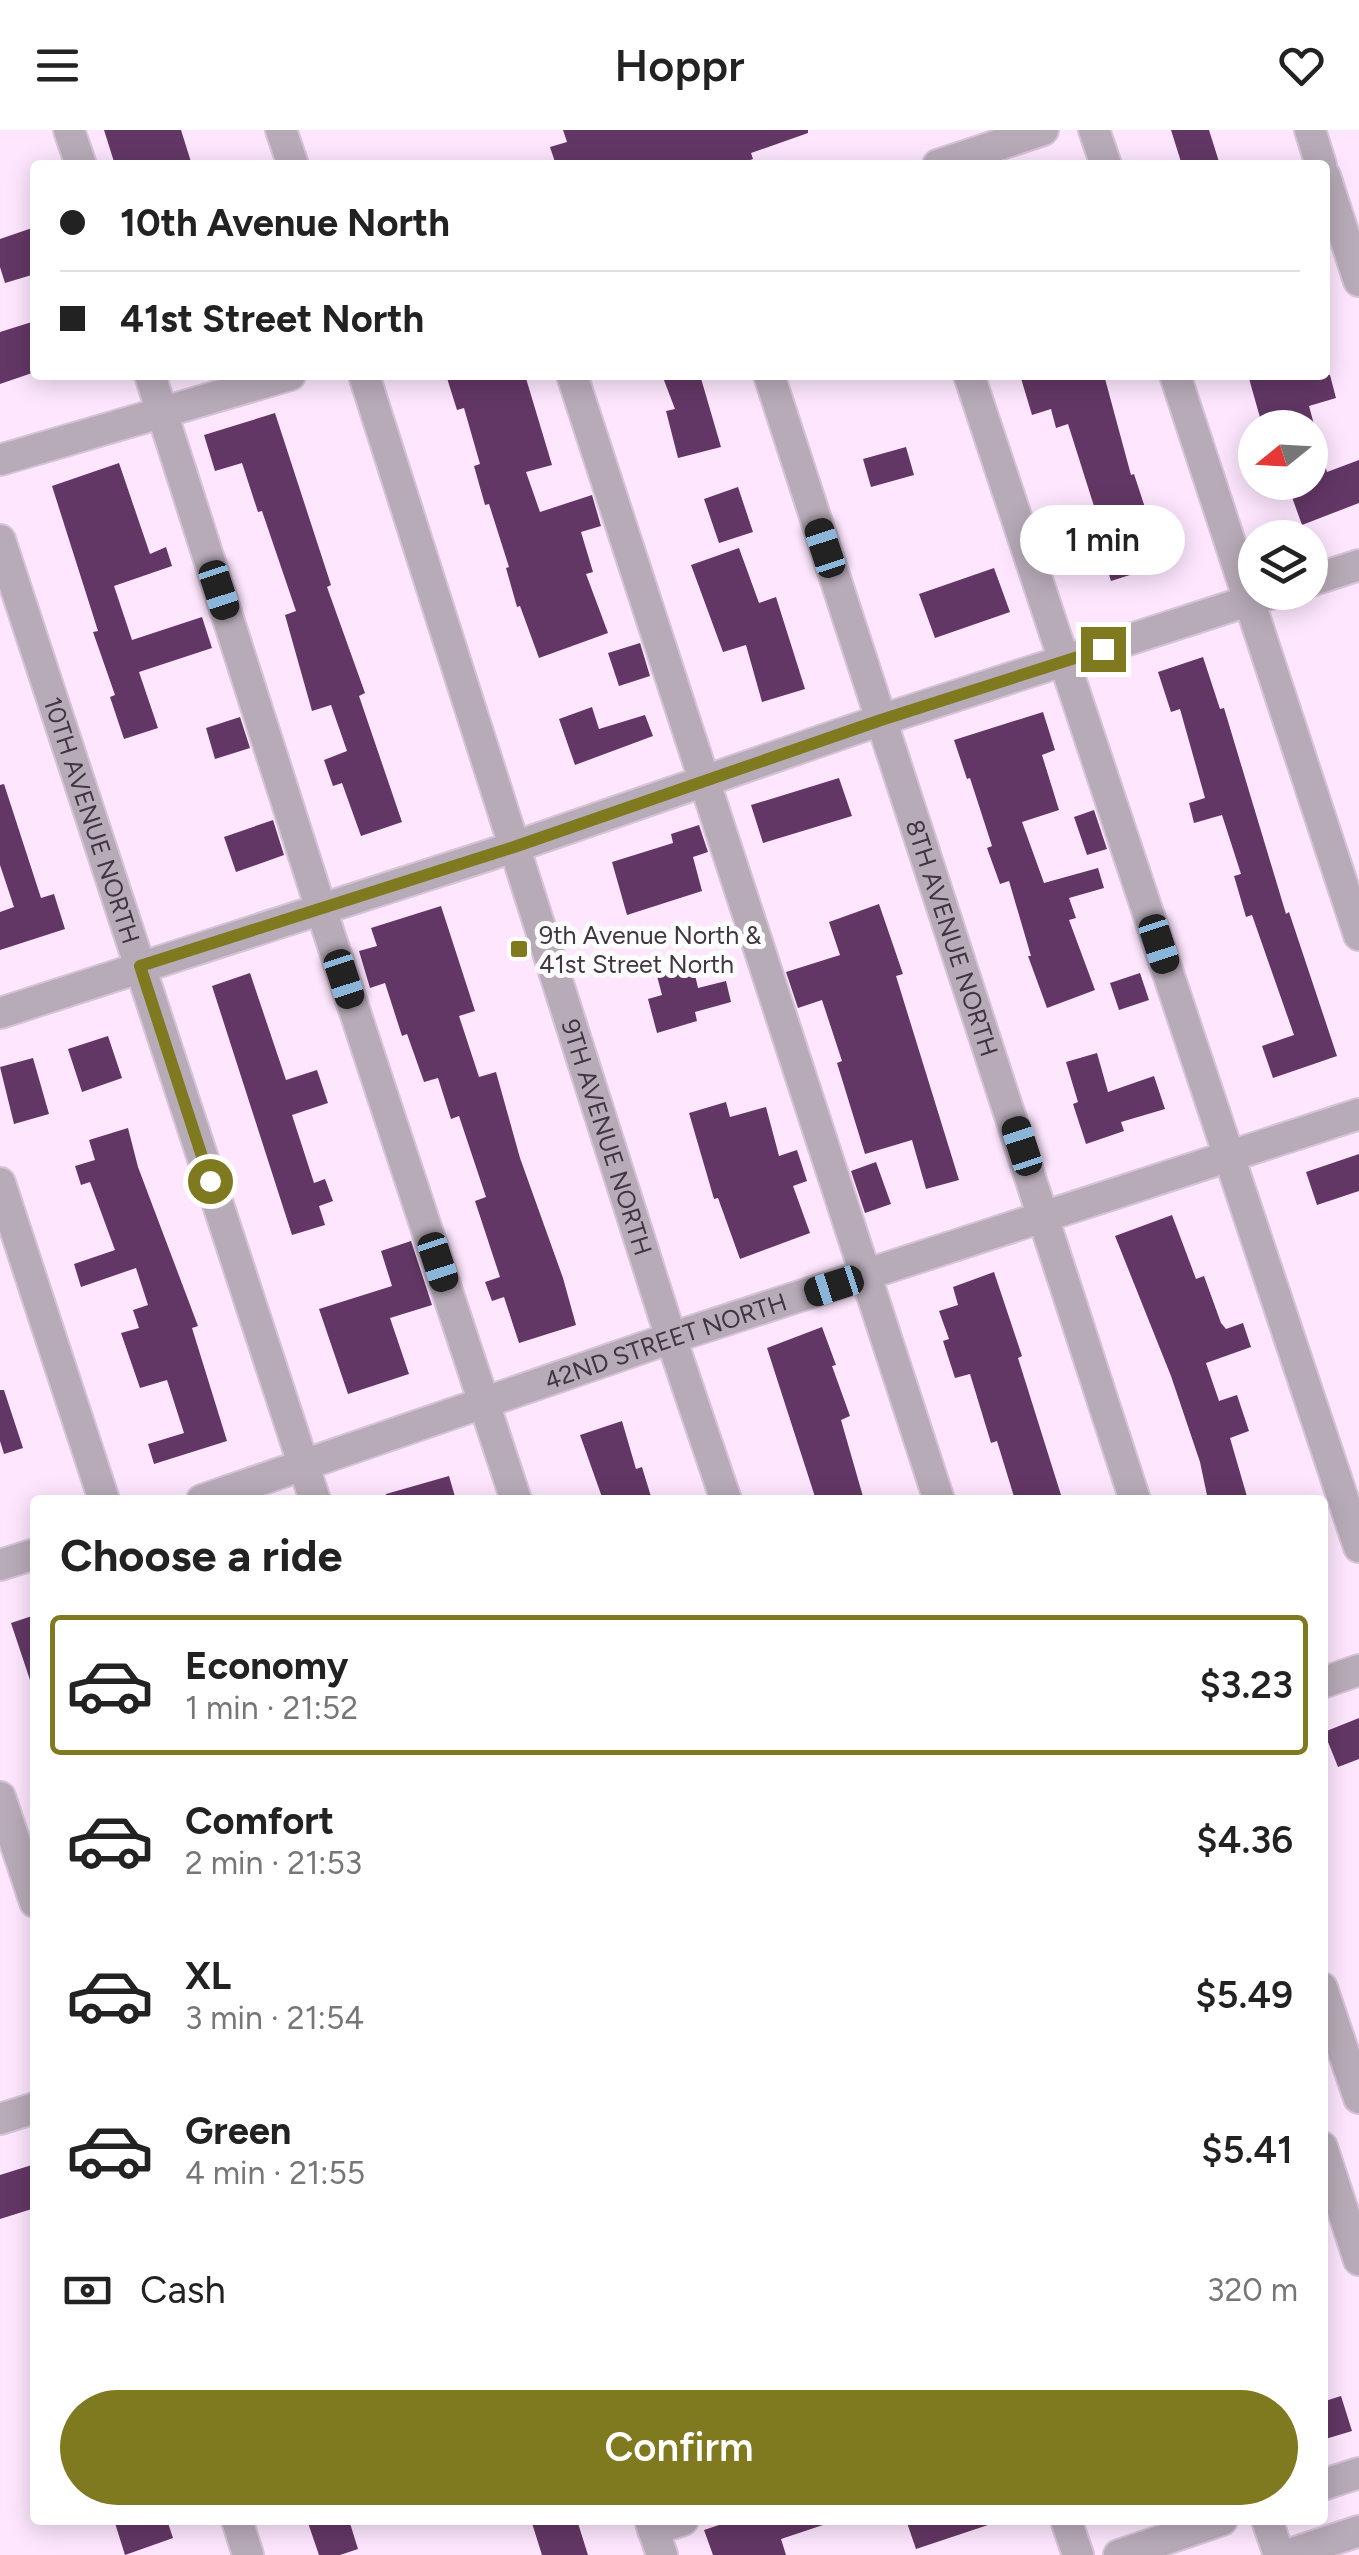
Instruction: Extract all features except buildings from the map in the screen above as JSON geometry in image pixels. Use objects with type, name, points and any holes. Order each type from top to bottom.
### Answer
[{"type":"street","points":[[69,130],[78,160]]},
{"type":"street","points":[[281,130],[291,160]]},
{"type":"street","points":[[953,160],[1044,130]]},
{"type":"street","points":[[1094,130],[1104,160]]},
{"type":"street","points":[[1310,130],[1319,160]]},
{"type":"street","points":[[1330,191],[1359,281]]},
{"type":"street","points":[[152,380],[514,1495]]},
{"type":"street","points":[[0,460],[273,380]]},
{"type":"street","name":"9TH AVENUE NORTH","points":[[366,380],[724,1495]]},
{"type":"street","points":[[574,380],[937,1495]]},
{"type":"street","name":"8TH AVENUE NORTH","points":[[771,380],[1133,1495]]},
{"type":"street","points":[[971,380],[1359,1547]]},
{"type":"street","points":[[1177,380],[1238,534]]},
{"type":"street","name":"10TH AVENUE NORTH","points":[[0,540],[313,1495]]},
{"type":"street","points":[[1328,576],[1359,566]]},
{"type":"street","points":[[0,1013],[514,847],[881,720],[1238,605]]},
{"type":"street","points":[[1267,610],[1359,934]]},
{"type":"street","name":"42ND STREET NORTH","points":[[217,1495],[671,1338],[1359,1114]]},
{"type":"street","points":[[0,1183],[102,1495]]},
{"type":"street","points":[[0,1566],[30,1556]]},
{"type":"street","points":[[1328,1680],[1359,1670]]},
{"type":"street","points":[[0,1797],[30,1887]]},
{"type":"street","points":[[1328,2006],[1359,2098]]},
{"type":"street","points":[[0,2119],[30,2110]]},
{"type":"street","points":[[1328,2165],[1359,2260]]},
{"type":"street","points":[[1328,2484],[1359,2473]]},
{"type":"street","points":[[239,2525],[248,2555]]},
{"type":"street","points":[[1068,2525],[1078,2555]]},
{"type":"street","points":[[1120,2555],[1207,2525]]},
{"type":"street","points":[[1270,2525],[1279,2555]]},
{"type":"street","points":[[1287,2555],[1359,2531]]},
{"type":"place","name":"9th Avenue North & 41st Street North","points":[[519,949]]},
{"type":"route","points":[[210,1181],[140,966],[514,847],[881,720],[1103,649]]}]
